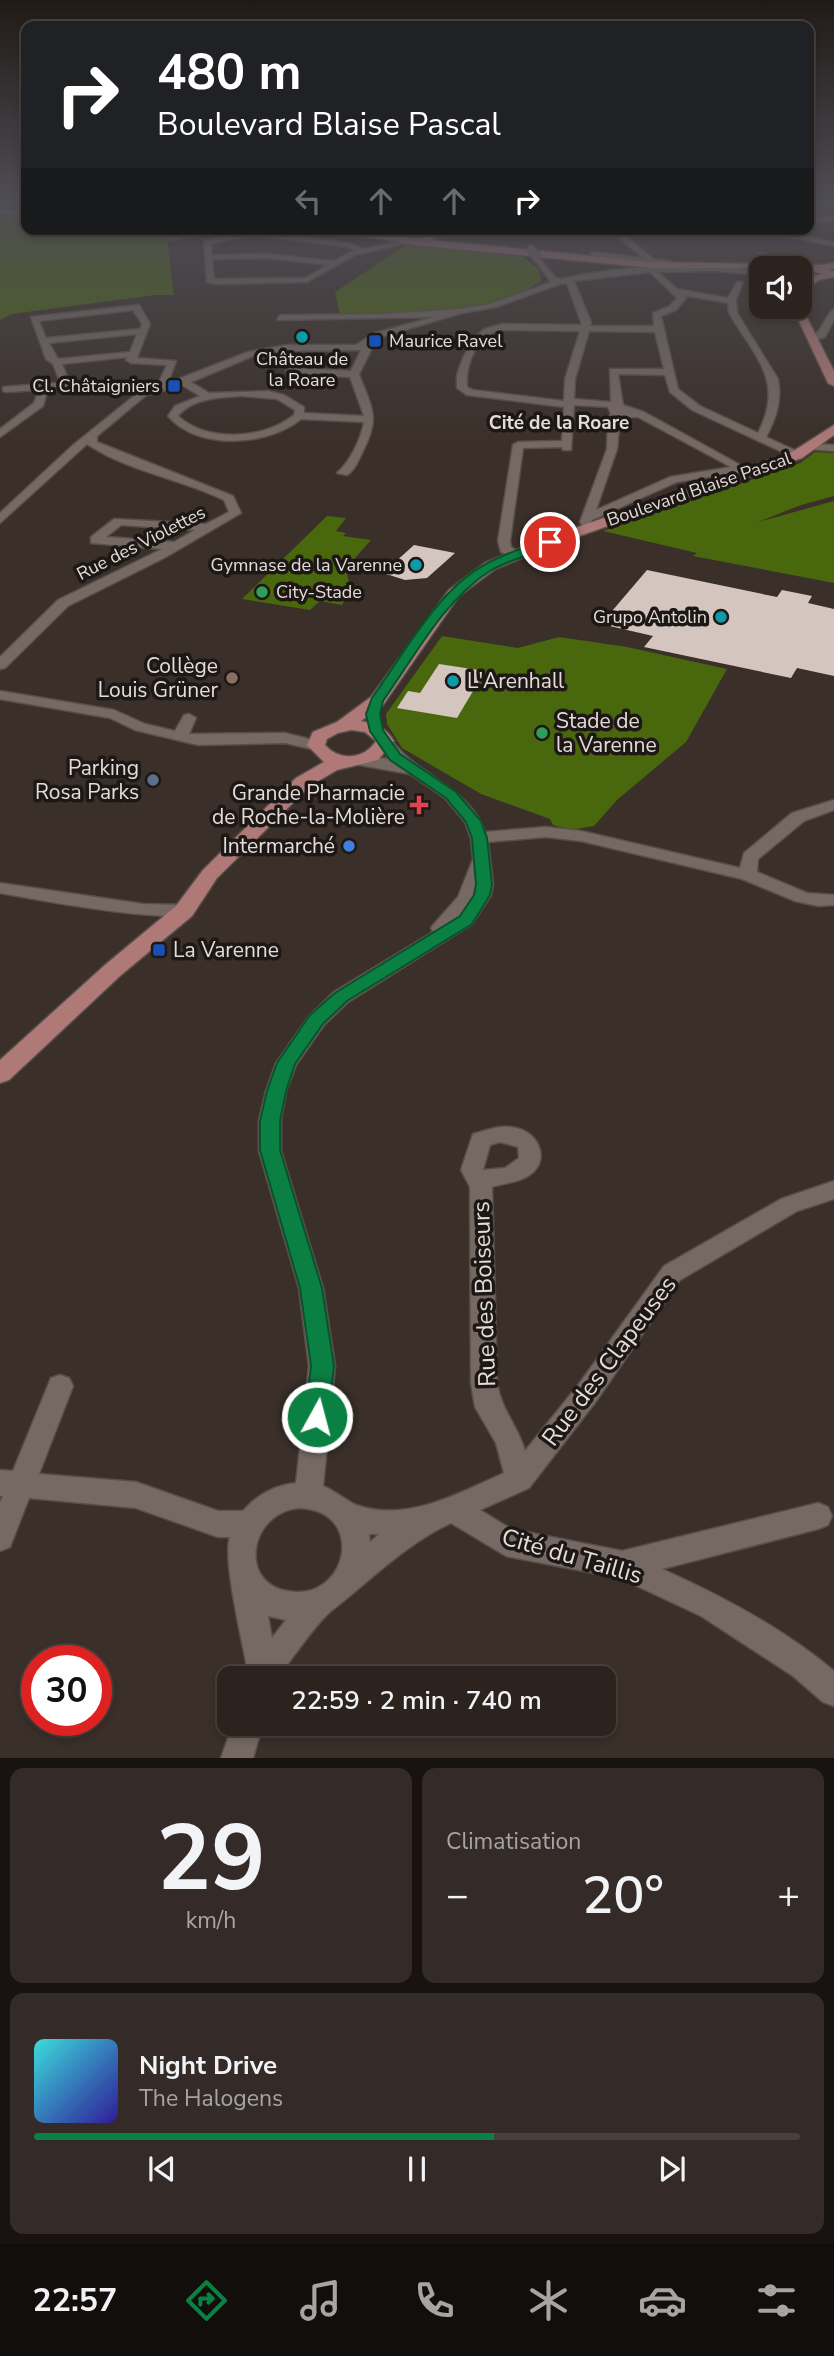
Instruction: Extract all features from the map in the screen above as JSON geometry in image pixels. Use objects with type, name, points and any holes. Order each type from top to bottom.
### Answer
[{"type":"main road","points":[[804,319],[834,383]]},
{"type":"main road","name":"Boulevard Blaise Pascal","points":[[326,738],[377,701],[454,593],[481,571],[589,523],[797,455],[834,429]]},
{"type":"main road","points":[[0,1074],[113,970],[184,911],[210,874],[303,782],[330,766],[377,754],[381,736],[373,714],[377,701]]},
{"type":"main road","points":[[303,782],[326,738],[363,726],[381,736]]},
{"type":"main road","points":[[326,738],[328,758],[354,761]]},
{"type":"street","points":[[0,519],[130,402],[161,387],[251,354],[270,350],[335,350],[366,345],[378,335],[502,303],[556,282]]},
{"type":"street","points":[[515,554],[505,549],[504,541],[517,445],[567,446],[570,379],[587,322],[571,282]]},
{"type":"street","points":[[667,282],[682,298],[680,303],[656,315],[673,390],[696,408],[797,455]]},
{"type":"street","points":[[740,284],[732,301],[733,313],[773,379],[776,390],[777,400],[760,438]]},
{"type":"street","points":[[675,291],[732,301]]},
{"type":"street","points":[[134,354],[57,362],[51,359],[34,319],[136,307],[146,324],[134,354],[131,360],[173,363],[161,387]]},
{"type":"street","points":[[280,318],[459,312]]},
{"type":"street","points":[[814,339],[822,335],[834,312]]},
{"type":"street","points":[[659,330],[510,327],[493,329],[480,337],[462,371],[463,388],[470,393],[569,403],[640,414],[744,471]]},
{"type":"street","points":[[43,341],[143,331]]},
{"type":"street","points":[[343,473],[348,470],[368,431],[370,419],[354,374],[366,345]]},
{"type":"street","points":[[57,362],[65,385]]},
{"type":"street","points":[[290,371],[354,374]]},
{"type":"street","points":[[589,523],[612,449],[613,418],[617,409],[613,371],[669,372]]},
{"type":"street","points":[[183,381],[207,396]]},
{"type":"street","points":[[6,389],[65,385],[161,387]]},
{"type":"street","points":[[0,435],[39,404],[44,388]]},
{"type":"street","points":[[245,393],[281,398],[294,403],[300,409],[299,416],[289,426],[276,431],[238,437],[191,431],[178,424],[173,416],[179,408],[207,396],[245,393]]},
{"type":"street","points":[[299,416],[370,419]]},
{"type":"street","name":"Rue des Violettes","points":[[0,665],[63,603],[235,513],[229,498],[208,487],[117,456],[92,443],[92,435]]},
{"type":"street","points":[[811,447],[834,447]]},
{"type":"street","points":[[176,546],[95,540],[118,521],[209,528]]},
{"type":"street","points":[[0,695],[114,714],[140,727],[198,740],[326,738]]},
{"type":"street","points":[[180,737],[189,718]]},
{"type":"street","points":[[307,1495],[322,1366],[311,1288],[270,1150],[270,1121],[276,1091],[286,1063],[317,1020],[341,997],[456,928],[475,909],[484,884],[480,846],[473,821],[461,803],[395,757],[381,736]]},
{"type":"street","points":[[354,761],[386,763],[418,774]]},
{"type":"street","points":[[748,875],[750,857],[799,817],[834,806]]},
{"type":"street","points":[[480,846],[546,832],[581,836],[748,875],[801,898],[834,900]]},
{"type":"street","points":[[0,887],[143,909],[184,911]]},
{"type":"street","name":"Rue des Boiseurs","points":[[481,1187],[484,1383],[488,1407],[508,1439],[519,1479]]},
{"type":"street","name":"Rue des Clapeuses","points":[[349,1576],[388,1545],[440,1515],[519,1479],[588,1392],[672,1273],[789,1205],[834,1190]]},
{"type":"street","points":[[0,1538],[10,1484],[60,1386]]},
{"type":"street","points":[[10,1484],[136,1495],[218,1524],[248,1524]]},
{"type":"street","points":[[307,1495],[331,1502],[345,1514],[355,1533],[357,1556],[349,1576],[333,1595],[313,1606],[288,1608],[265,1600],[250,1586],[241,1567],[240,1544],[248,1524],[265,1507],[284,1497],[307,1495]]},
{"type":"street","name":"Rue des Clapeuses","points":[[345,1514],[382,1521],[440,1515]]},
{"type":"street","name":"Cité du Taillis","points":[[440,1515],[506,1542],[622,1565],[711,1606],[804,1665],[834,1691]]},
{"type":"street","points":[[622,1565],[818,1516]]},
{"type":"street","points":[[246,1579],[260,1666]]},
{"type":"street","points":[[269,1666],[319,1602]]},
{"type":"street","points":[[237,1758],[243,1736]]},
{"type":"green space","points":[[0,282],[172,282],[174,295],[155,295],[12,314],[0,320]]},
{"type":"green space","points":[[350,282],[539,282],[507,302],[470,308],[340,316],[335,292]]},
{"type":"green space","points":[[815,452],[834,453],[834,496],[801,505],[758,522],[834,501],[834,583],[693,556],[697,553],[603,531],[800,463]]},
{"type":"green space","points":[[327,516],[346,518],[336,531],[346,533],[343,536],[371,540],[346,568],[350,587],[342,605],[320,601],[310,610],[242,599]]},
{"type":"green space","name":"Stade de la Varenne","points":[[442,636],[518,648],[559,637],[627,647],[727,669],[686,742],[617,800],[594,826],[571,830],[553,825],[550,819],[481,794],[402,748],[387,724],[386,714]]},
{"type":"building","name":"Gymnase de la Varenne","points":[[414,545],[455,553],[427,578],[405,580],[383,573]]},
{"type":"building","name":"Grupo Antolin","points":[[647,570],[777,597],[782,590],[812,596],[808,603],[834,609],[834,676],[797,668],[791,678],[644,647],[653,636],[601,624]]},
{"type":"building","name":"L'Arenhall","points":[[439,664],[485,671],[457,718],[397,708],[408,691],[420,693]]},
{"type":"place","name":"Château de la Roare","points":[[302,337]]},
{"type":"place","name":"Maurice Ravel","points":[[375,341]]},
{"type":"place","name":"Cl. Châtaigniers","points":[[174,386]]},
{"type":"place","name":"Gymnase de la Varenne","points":[[416,565]]},
{"type":"place","name":"City-Stade","points":[[262,592]]},
{"type":"place","name":"Grupo Antolin","points":[[721,617]]},
{"type":"place","name":"Collège Louis Grüner","points":[[232,678]]},
{"type":"place","name":"L'Arenhall","points":[[453,681]]},
{"type":"place","name":"Stade de la Varenne","points":[[542,733]]},
{"type":"place","name":"Parking Rosa Parks","points":[[153,780]]},
{"type":"place","name":"Grande Pharmacie de Roche-la-Molière","points":[[419,805]]},
{"type":"place","name":"Intermarché","points":[[349,846]]},
{"type":"place","name":"La Varenne","points":[[159,950]]},
{"type":"district","name":"Cité de la Roare","points":[[559,422]]},
{"type":"route","points":[[317,1417],[322,1366],[311,1288],[270,1150],[270,1121],[276,1091],[286,1063],[317,1020],[341,997],[466,920],[475,909],[484,884],[479,838],[473,821],[461,803],[395,757],[377,731],[373,714],[377,701],[454,593],[489,566],[550,542]]}]
